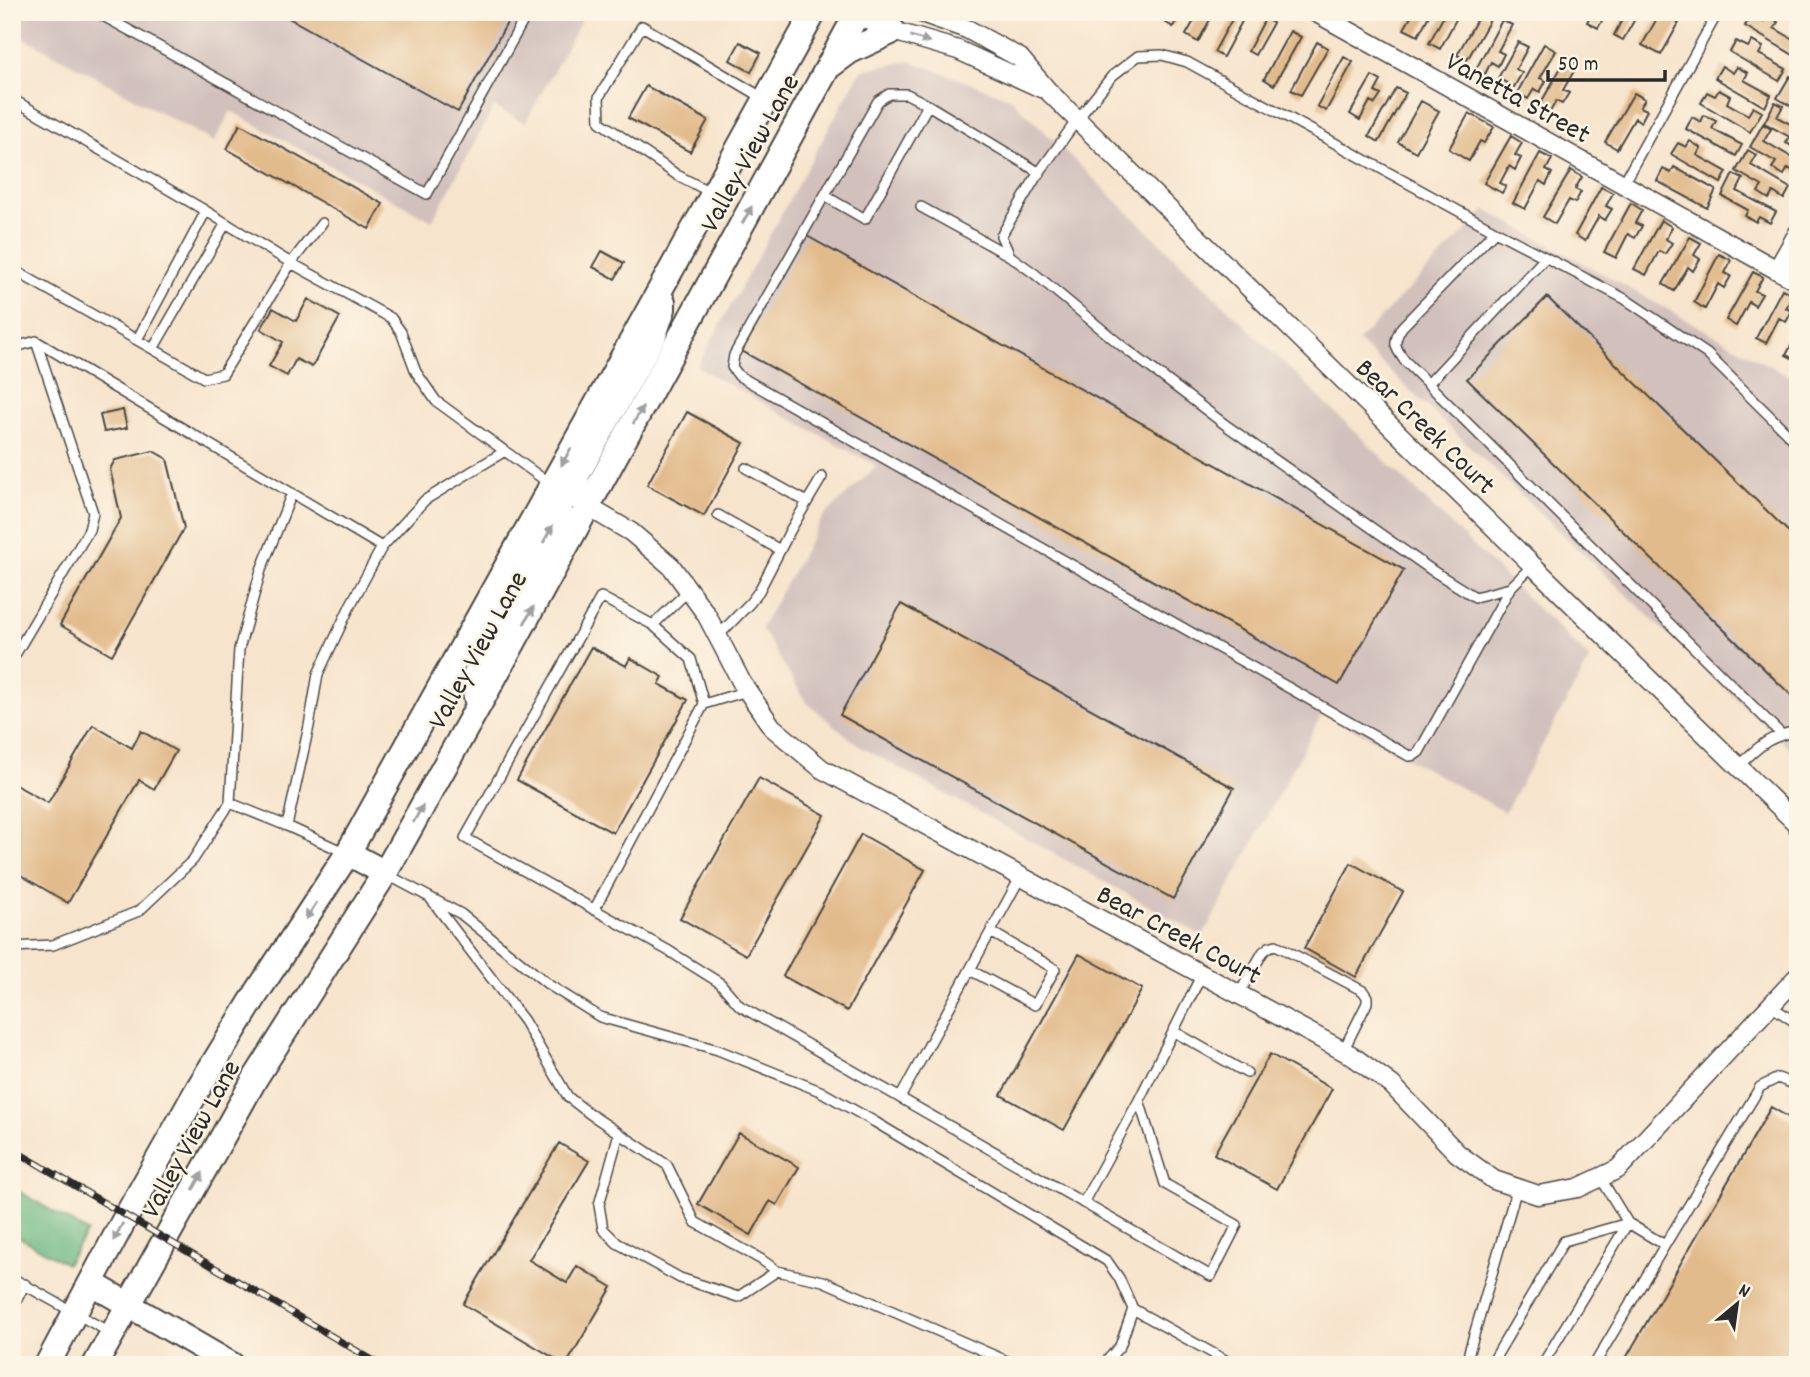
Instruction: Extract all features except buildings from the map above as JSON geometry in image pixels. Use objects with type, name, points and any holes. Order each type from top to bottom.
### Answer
[{"type":"main road","name":"Valley View Lane","points":[[47,1365],[199,1087],[258,990],[348,853],[814,12]]},
{"type":"main road","name":"Valley View Lane","points":[[96,1365],[256,1077],[385,873],[588,507],[856,13]]},
{"type":"main road","points":[[827,68],[850,51],[893,31]]},
{"type":"main road","points":[[588,507],[574,491],[577,475],[654,335],[663,309],[663,284]]},
{"type":"main road","points":[[478,706],[473,682],[481,658],[559,515],[561,501],[551,485]]},
{"type":"main road","points":[[348,853],[385,873]]},
{"type":"main road","points":[[92,1283],[232,1365]]},
{"type":"street","name":"Bear Creek Court","points":[[919,12],[967,29],[1020,58],[1077,120],[1798,827]]},
{"type":"street","name":"Vanetta Street","points":[[1315,12],[1798,281]]},
{"type":"street","name":"Bear Creek Court","points":[[856,13],[893,31],[958,50],[1048,91]]},
{"type":"street","points":[[1777,270],[1798,233]]},
{"type":"street","name":"Bear Creek Court","points":[[551,485],[631,532],[671,566],[706,614],[747,691],[772,727],[822,769],[1343,1051],[1392,1085],[1457,1153],[1494,1180],[1538,1195],[1578,1188],[1618,1169],[1798,976]]},
{"type":"lane","points":[[96,12],[427,194],[528,12]]},
{"type":"lane","points":[[1623,184],[1718,12]]},
{"type":"lane","points":[[713,193],[677,175],[600,122],[599,97],[642,26],[765,100]]},
{"type":"lane","points":[[1010,256],[1001,236],[1077,120],[1112,76],[1121,69],[1138,56],[1162,55],[1187,62],[1494,231],[1625,299],[1707,354],[1798,444]]},
{"type":"lane","points":[[1040,173],[928,104],[907,94],[889,94],[878,101],[734,355],[732,367],[739,376],[1409,756],[1419,752],[1510,588],[1533,565]]},
{"type":"lane","points":[[12,99],[206,211],[290,263],[391,318],[401,332],[416,372],[436,401],[551,485]]},
{"type":"lane","points":[[825,196],[865,219],[928,104]]},
{"type":"lane","points":[[921,207],[1010,256],[1227,426],[1433,571],[1475,597],[1510,588]]},
{"type":"lane","points":[[137,340],[206,211]]},
{"type":"lane","points":[[153,349],[226,223]]},
{"type":"lane","points":[[12,269],[204,378],[223,374],[290,263],[322,223]]},
{"type":"lane","points":[[1494,231],[1402,327],[1396,337],[1396,349],[1427,384],[1781,734]]},
{"type":"lane","points":[[1427,384],[1545,258]]},
{"type":"lane","points":[[12,348],[36,341],[382,547]]},
{"type":"lane","points":[[12,660],[89,530],[93,513],[36,341]]},
{"type":"lane","points":[[287,827],[318,674],[382,547],[425,500],[505,451]]},
{"type":"lane","points":[[746,468],[807,502]]},
{"type":"lane","points":[[718,636],[759,591],[822,477]]},
{"type":"lane","points":[[12,947],[53,945],[139,911],[193,860],[230,803],[239,649],[261,570],[292,493]]},
{"type":"lane","points":[[718,515],[780,550]]},
{"type":"lane","points":[[653,625],[689,590]]},
{"type":"lane","points":[[594,910],[704,704],[691,659],[653,625],[601,597],[464,838],[594,910],[670,951],[720,983],[740,1006],[1211,1276],[1237,1225],[1165,1184],[1139,1100]]},
{"type":"lane","points":[[704,704],[747,691]]},
{"type":"lane","points":[[1738,766],[1765,741],[1798,731]]},
{"type":"lane","points":[[230,803],[348,853]]},
{"type":"lane","points":[[385,873],[461,914],[549,985],[600,1017],[718,1050],[762,1066],[820,1091],[875,1122],[1107,1261],[1119,1278],[1133,1308],[1234,1365]]},
{"type":"lane","points":[[900,1098],[1021,876]]},
{"type":"lane","points":[[427,895],[524,1021],[568,1097],[667,1165],[695,1222],[762,1260],[777,1272],[823,1281],[1016,1365]]},
{"type":"lane","points":[[970,970],[1035,1005],[1042,993],[1055,969],[991,932]]},
{"type":"lane","points":[[1239,994],[1263,952],[1276,945],[1363,991],[1367,1003],[1343,1051]]},
{"type":"lane","points":[[1083,1203],[1139,1100],[1202,974]]},
{"type":"lane","points":[[1771,1006],[1798,1024]]},
{"type":"lane","points":[[1173,1031],[1247,1073]]},
{"type":"lane","points":[[1594,1365],[1760,1087],[1778,1078],[1798,1086]]},
{"type":"lane","points":[[619,1133],[599,1205],[603,1229],[617,1243],[680,1278],[738,1297],[777,1272]]},
{"type":"lane","points":[[1600,1177],[1628,1223],[1665,1245]]},
{"type":"lane","points":[[1469,1365],[1469,1352],[1517,1188]]},
{"type":"lane","points":[[1495,1365],[1492,1363],[1563,1241],[1628,1223]]},
{"type":"lane","points":[[1542,1365],[1628,1223]]},
{"type":"lane","points":[[12,1278],[112,1334]]},
{"type":"lane","points":[[12,1308],[25,1284]]},
{"type":"lane","points":[[1103,1365],[1120,1346],[1133,1308]]},
{"type":"shaded area","points":[[12,12],[586,12],[525,123],[494,107],[432,221],[231,111],[214,142],[12,31]]},
{"type":"shaded area","points":[[910,61],[1010,98],[1590,659],[1505,812],[1323,712],[1203,936],[861,747],[806,702],[761,628],[823,517],[877,466],[697,367],[861,70]]},
{"type":"shaded area","points":[[1486,210],[1798,381],[1798,757],[1358,341]]},
{"type":"green space","points":[[12,1187],[87,1232],[66,1264],[12,1233]]},
{"type":"railway","points":[[12,1149],[381,1365]]}]
